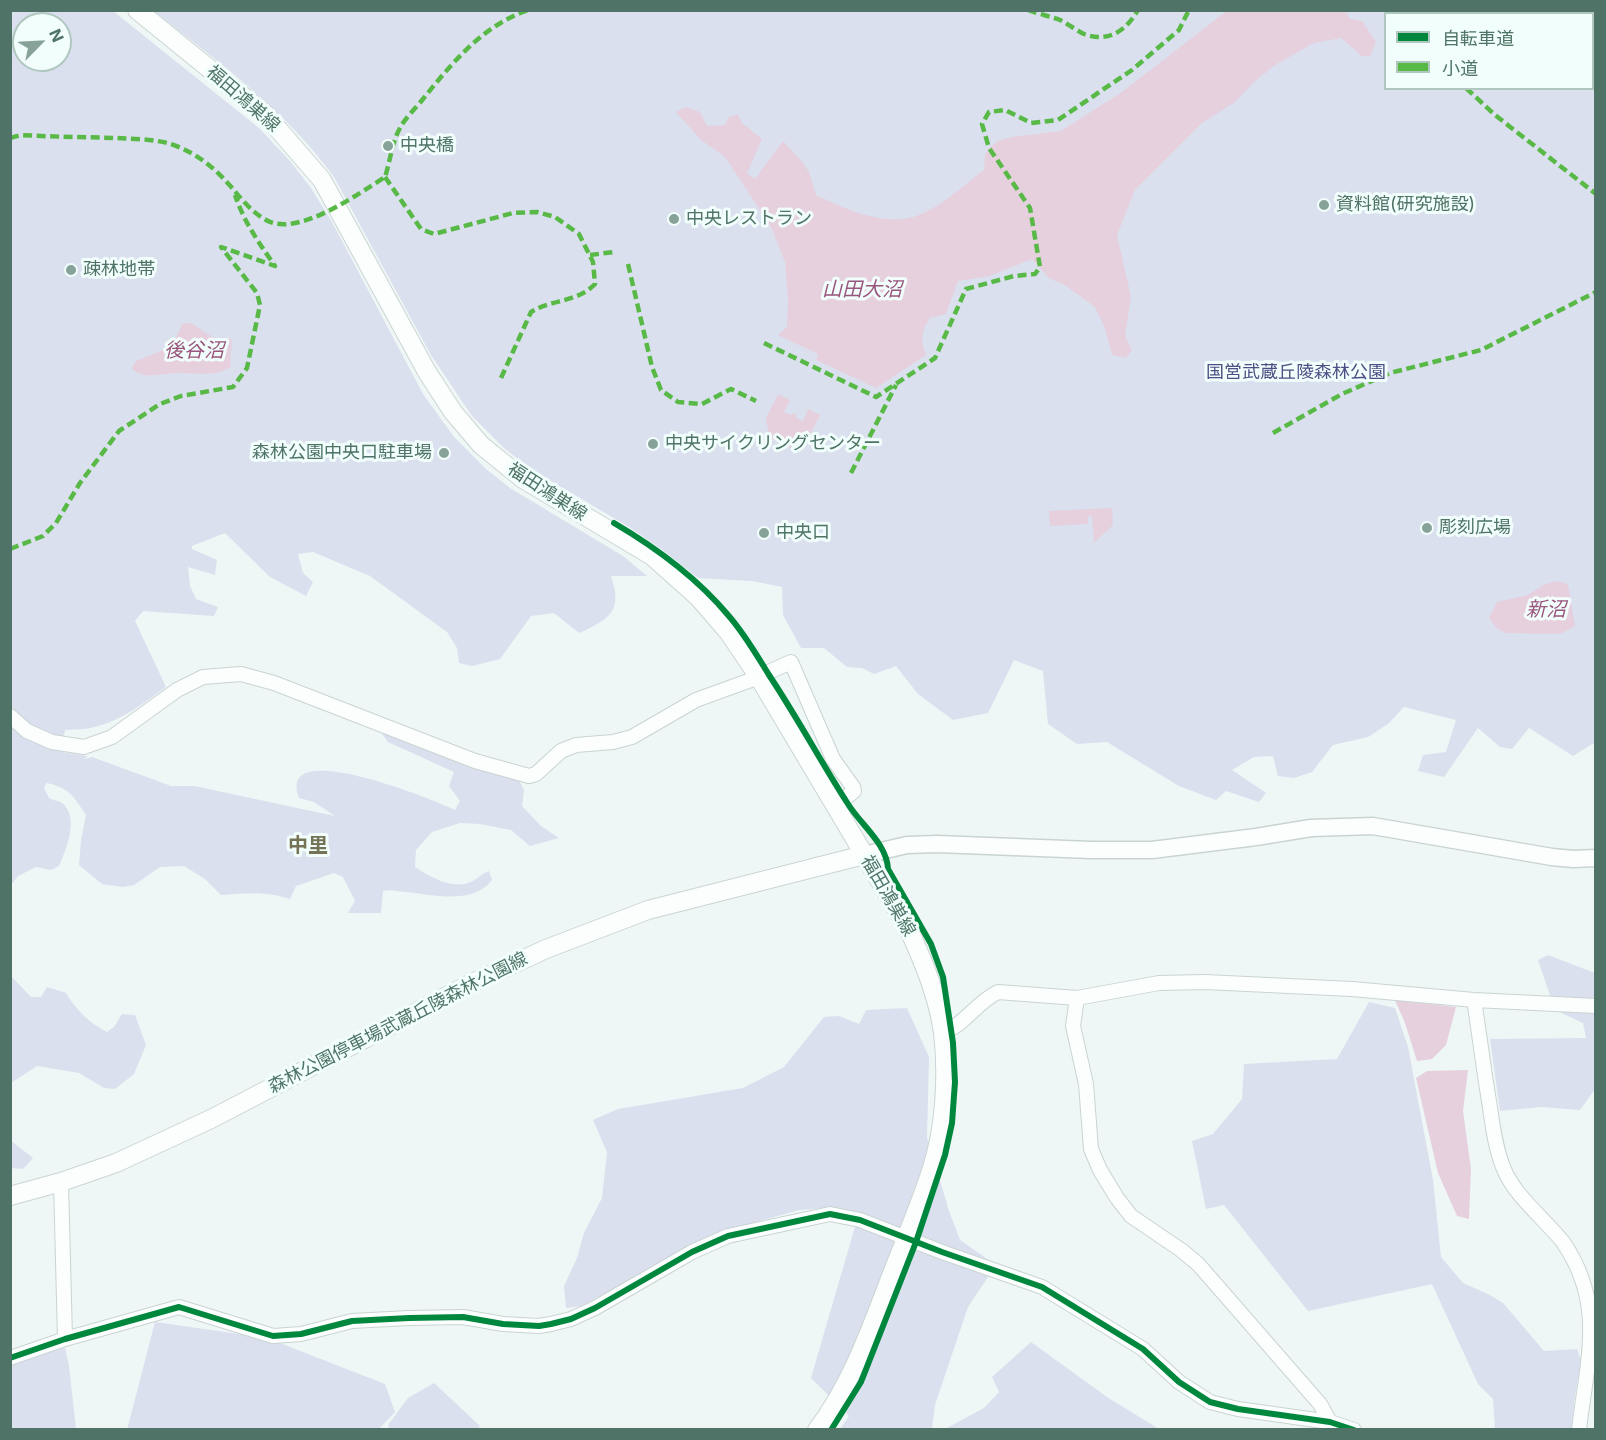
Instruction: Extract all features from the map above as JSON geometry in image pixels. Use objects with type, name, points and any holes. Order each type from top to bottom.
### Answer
[{"type":"main road","name":"福田鴻巣線","points":[[137,10],[265,114],[301,153],[322,180],[427,372],[453,412],[481,445],[523,478],[652,556],[678,577],[729,633],[758,676],[837,806],[909,930],[934,994],[943,1033],[945,1077],[941,1127],[932,1167],[868,1335],[834,1407],[817,1430]]},
{"type":"main road","name":"森林公園停車場武蔵丘陵森林公園線","points":[[10,1196],[116,1163],[211,1119],[470,984],[546,949],[648,910],[864,855]]},
{"type":"street","points":[[10,716],[27,731],[52,742],[84,747],[112,737],[177,690],[203,677],[241,674],[274,683],[475,761],[529,776],[536,774],[561,751],[576,745],[614,742],[632,737],[696,700],[791,662],[833,759],[853,787],[854,791],[837,806]]},
{"type":"street","points":[[864,855],[907,846],[937,844],[1080,850],[1152,850],[1311,828],[1373,826],[1552,857],[1596,858]]},
{"type":"street","points":[[943,1033],[951,1030],[988,996],[998,992],[1077,998],[1159,983],[1205,982],[1352,989],[1474,1000],[1596,1006]]},
{"type":"street","points":[[1077,998],[1073,1026],[1086,1084],[1090,1149],[1116,1198],[1131,1216],[1198,1264],[1320,1404],[1330,1422]]},
{"type":"street","points":[[1474,1000],[1492,1118],[1504,1169],[1521,1195],[1577,1260],[1592,1300],[1595,1338],[1582,1401],[1579,1430]]},
{"type":"street","points":[[61,1182],[65,1339]]},
{"type":"street","points":[[10,1358],[65,1339],[179,1307],[273,1336],[301,1334],[352,1321],[409,1318],[463,1317],[503,1324],[539,1326],[571,1319],[595,1308],[692,1252],[728,1236],[830,1214],[860,1220],[1042,1287],[1143,1349],[1179,1382],[1210,1402],[1238,1409],[1330,1422],[1354,1430]]},
{"type":"green space","points":[[11,11],[113,11],[259,128],[290,161],[311,188],[332,222],[423,394],[454,437],[486,469],[510,488],[623,556],[647,576],[611,576],[614,606],[606,618],[590,628],[579,633],[554,613],[531,616],[500,659],[472,666],[459,663],[457,648],[447,632],[370,576],[313,552],[298,554],[303,573],[313,582],[306,596],[270,577],[225,533],[192,546],[192,549],[217,560],[215,575],[188,567],[190,586],[196,599],[218,607],[214,616],[143,611],[135,621],[166,687],[132,711],[114,720],[91,728],[65,730],[61,752],[88,756],[84,759],[92,757],[171,786],[194,786],[335,816],[314,802],[299,798],[298,780],[310,772],[332,771],[390,785],[455,810],[460,801],[449,786],[454,772],[388,742],[380,731],[518,778],[524,790],[522,806],[541,826],[559,838],[530,846],[511,830],[460,823],[432,832],[416,850],[415,867],[450,884],[466,884],[489,871],[492,880],[484,888],[464,896],[383,891],[381,913],[348,913],[355,901],[343,877],[334,873],[296,886],[290,899],[247,893],[221,895],[205,879],[184,866],[160,867],[134,885],[123,887],[102,884],[79,865],[86,815],[66,790],[46,783],[44,788],[49,798],[62,803],[70,816],[70,834],[65,851],[59,866],[51,870],[36,867],[18,876],[11,885]]},
{"type":"green space","name":"国営武蔵丘陵森林公園","points":[[154,11],[1595,11],[1595,744],[1573,756],[1529,728],[1512,749],[1500,747],[1478,728],[1444,777],[1418,771],[1423,755],[1446,752],[1456,720],[1404,707],[1388,724],[1368,737],[1333,745],[1312,772],[1294,778],[1278,776],[1273,756],[1254,757],[1232,770],[1266,793],[1259,802],[1226,791],[1216,800],[1179,786],[1107,742],[1077,744],[1048,724],[1043,671],[1014,660],[988,713],[953,720],[918,694],[896,666],[874,674],[862,668],[847,667],[824,648],[801,648],[783,615],[782,587],[752,581],[698,578],[629,527],[532,470],[504,448],[472,416],[431,355],[334,177],[295,130],[226,68]]},
{"type":"green space","points":[[1548,955],[1595,973],[1595,1089],[1580,1110],[1541,1107],[1500,1111],[1490,1039],[1586,1038],[1583,1023],[1555,1010],[1538,960]]},
{"type":"green space","points":[[11,976],[31,997],[41,997],[47,987],[66,993],[84,1016],[107,1032],[114,1027],[122,1014],[135,1015],[146,1045],[134,1074],[115,1089],[104,1088],[79,1073],[37,1066],[11,1083]]},
{"type":"green space","points":[[1369,1002],[1395,1008],[1408,1047],[1433,1180],[1441,1257],[1463,1283],[1503,1303],[1544,1351],[1577,1349],[1581,1360],[1574,1402],[1573,1429],[1495,1429],[1493,1399],[1478,1384],[1432,1284],[1308,1311],[1224,1205],[1206,1209],[1192,1141],[1213,1134],[1242,1099],[1244,1064],[1337,1059]]},
{"type":"green space","points":[[907,1008],[929,1057],[927,1137],[949,1211],[960,1240],[996,1265],[968,1307],[935,1405],[932,1429],[840,1429],[849,1416],[811,1378],[859,1213],[826,1208],[799,1210],[727,1230],[581,1306],[566,1308],[564,1286],[577,1258],[584,1233],[602,1198],[607,1152],[593,1120],[618,1109],[743,1088],[784,1067],[824,1017],[839,1016],[859,1024],[866,1010]]},
{"type":"green space","points":[[10,1140],[33,1158],[23,1169],[11,1168]]},
{"type":"green space","points":[[155,1322],[267,1338],[385,1384],[395,1412],[379,1429],[127,1430]]},
{"type":"green space","points":[[1031,1342],[1107,1397],[1159,1429],[945,1429],[984,1408],[999,1392],[992,1377]]},
{"type":"green space","points":[[64,1343],[76,1429],[11,1430],[11,1363]]},
{"type":"green space","points":[[434,1383],[480,1426],[478,1429],[390,1429],[388,1425],[408,1398]]},
{"type":"water","name":"山田大沼","points":[[1228,10],[1346,11],[1350,19],[1362,21],[1376,42],[1370,56],[1362,56],[1341,38],[1314,43],[1275,65],[1235,102],[1202,123],[1135,190],[1117,235],[1131,297],[1125,336],[1132,350],[1126,358],[1112,355],[1104,326],[1095,307],[1066,286],[1049,278],[1032,259],[990,276],[958,281],[946,314],[930,318],[925,327],[922,340],[926,355],[876,388],[816,360],[818,354],[778,335],[787,327],[788,299],[785,262],[771,227],[725,157],[701,140],[676,112],[686,107],[700,112],[707,126],[725,125],[729,117],[738,114],[742,123],[762,139],[747,173],[755,179],[783,141],[809,172],[816,195],[866,215],[893,219],[906,218],[919,215],[936,206],[984,170],[985,155],[989,148],[998,141],[1011,137],[1061,131],[1122,92]]},
{"type":"water","name":"後谷沼","points":[[183,323],[191,323],[220,342],[231,338],[231,367],[211,373],[153,375],[141,374],[132,368],[136,361],[171,347]]},
{"type":"water","points":[[778,394],[790,400],[784,412],[797,415],[796,418],[803,421],[808,409],[820,415],[808,439],[790,448],[770,438],[766,419]]},
{"type":"water","points":[[1112,508],[1113,525],[1094,543],[1092,516],[1088,517],[1088,524],[1050,526],[1049,511]]},
{"type":"water","name":"新沼","points":[[1557,581],[1568,584],[1575,626],[1560,634],[1506,633],[1496,628],[1489,618],[1497,602],[1528,595],[1545,584]]},
{"type":"water","points":[[1395,1000],[1456,1007],[1446,1045],[1432,1059],[1417,1061]]},
{"type":"water","points":[[1468,1070],[1463,1111],[1471,1169],[1469,1219],[1457,1216],[1438,1173],[1416,1078],[1427,1071]]},
{"type":"marked path","points":[[10,138],[21,135],[116,138],[151,140],[171,144],[189,152],[212,168],[261,217],[279,224],[294,223],[327,212],[385,177],[395,139],[402,124],[445,72],[482,36],[511,17],[528,10]]},
{"type":"marked path","points":[[1028,10],[1060,20],[1084,34],[1101,37],[1122,29],[1138,10]]},
{"type":"marked path","points":[[764,343],[876,397],[935,358],[966,289],[1014,276],[1035,274],[1040,267],[1030,208],[989,148],[982,124],[989,112],[1005,110],[1031,123],[1058,120],[1132,70],[1179,30],[1189,10]]},
{"type":"marked path","points":[[1468,90],[1495,115],[1596,194]]},
{"type":"marked path","points":[[385,177],[421,229],[434,234],[513,213],[537,212],[555,217],[579,234],[593,262],[595,284],[580,295],[531,312],[501,378]]},
{"type":"marked path","points":[[10,549],[43,536],[56,523],[80,483],[119,431],[160,404],[181,396],[233,387],[247,368],[260,305],[257,293],[221,247],[275,266],[247,223],[235,195]]},
{"type":"marked path","points":[[590,255],[614,252]]},
{"type":"marked path","points":[[628,264],[652,367],[661,390],[678,402],[702,404],[731,389],[756,401]]},
{"type":"marked path","points":[[1273,433],[1342,394],[1390,373],[1481,350],[1596,292]]},
{"type":"marked path","points":[[851,473],[896,385]]},
{"type":"cycle path","points":[[614,523],[645,542],[703,588],[750,644],[853,812],[883,851],[888,869],[931,944],[943,977],[953,1043],[955,1082],[952,1123],[945,1155],[916,1242],[861,1382],[831,1430]]},
{"type":"cycle path","points":[[10,1358],[65,1339],[179,1307],[273,1336],[301,1334],[352,1321],[409,1318],[463,1317],[503,1324],[539,1326],[551,1324],[571,1319],[595,1308],[692,1252],[728,1236],[830,1214],[860,1220],[1042,1287],[1143,1349],[1179,1382],[1210,1402],[1238,1409],[1330,1422],[1354,1430]]},
{"type":"place","name":"中央橋","points":[[388,146]]},
{"type":"place","name":"資料館(研究施設)","points":[[1324,205]]},
{"type":"place","name":"中央レストラン","points":[[674,219]]},
{"type":"place","name":"疎林地帯","points":[[71,270]]},
{"type":"place","name":"中央サイクリングセンター","points":[[653,444]]},
{"type":"place","name":"森林公園中央口駐車場","points":[[444,453]]},
{"type":"place","name":"彫刻広場","points":[[1427,528]]},
{"type":"place","name":"中央口","points":[[764,533]]},
{"type":"district","name":"中里","points":[[308,846]]}]
